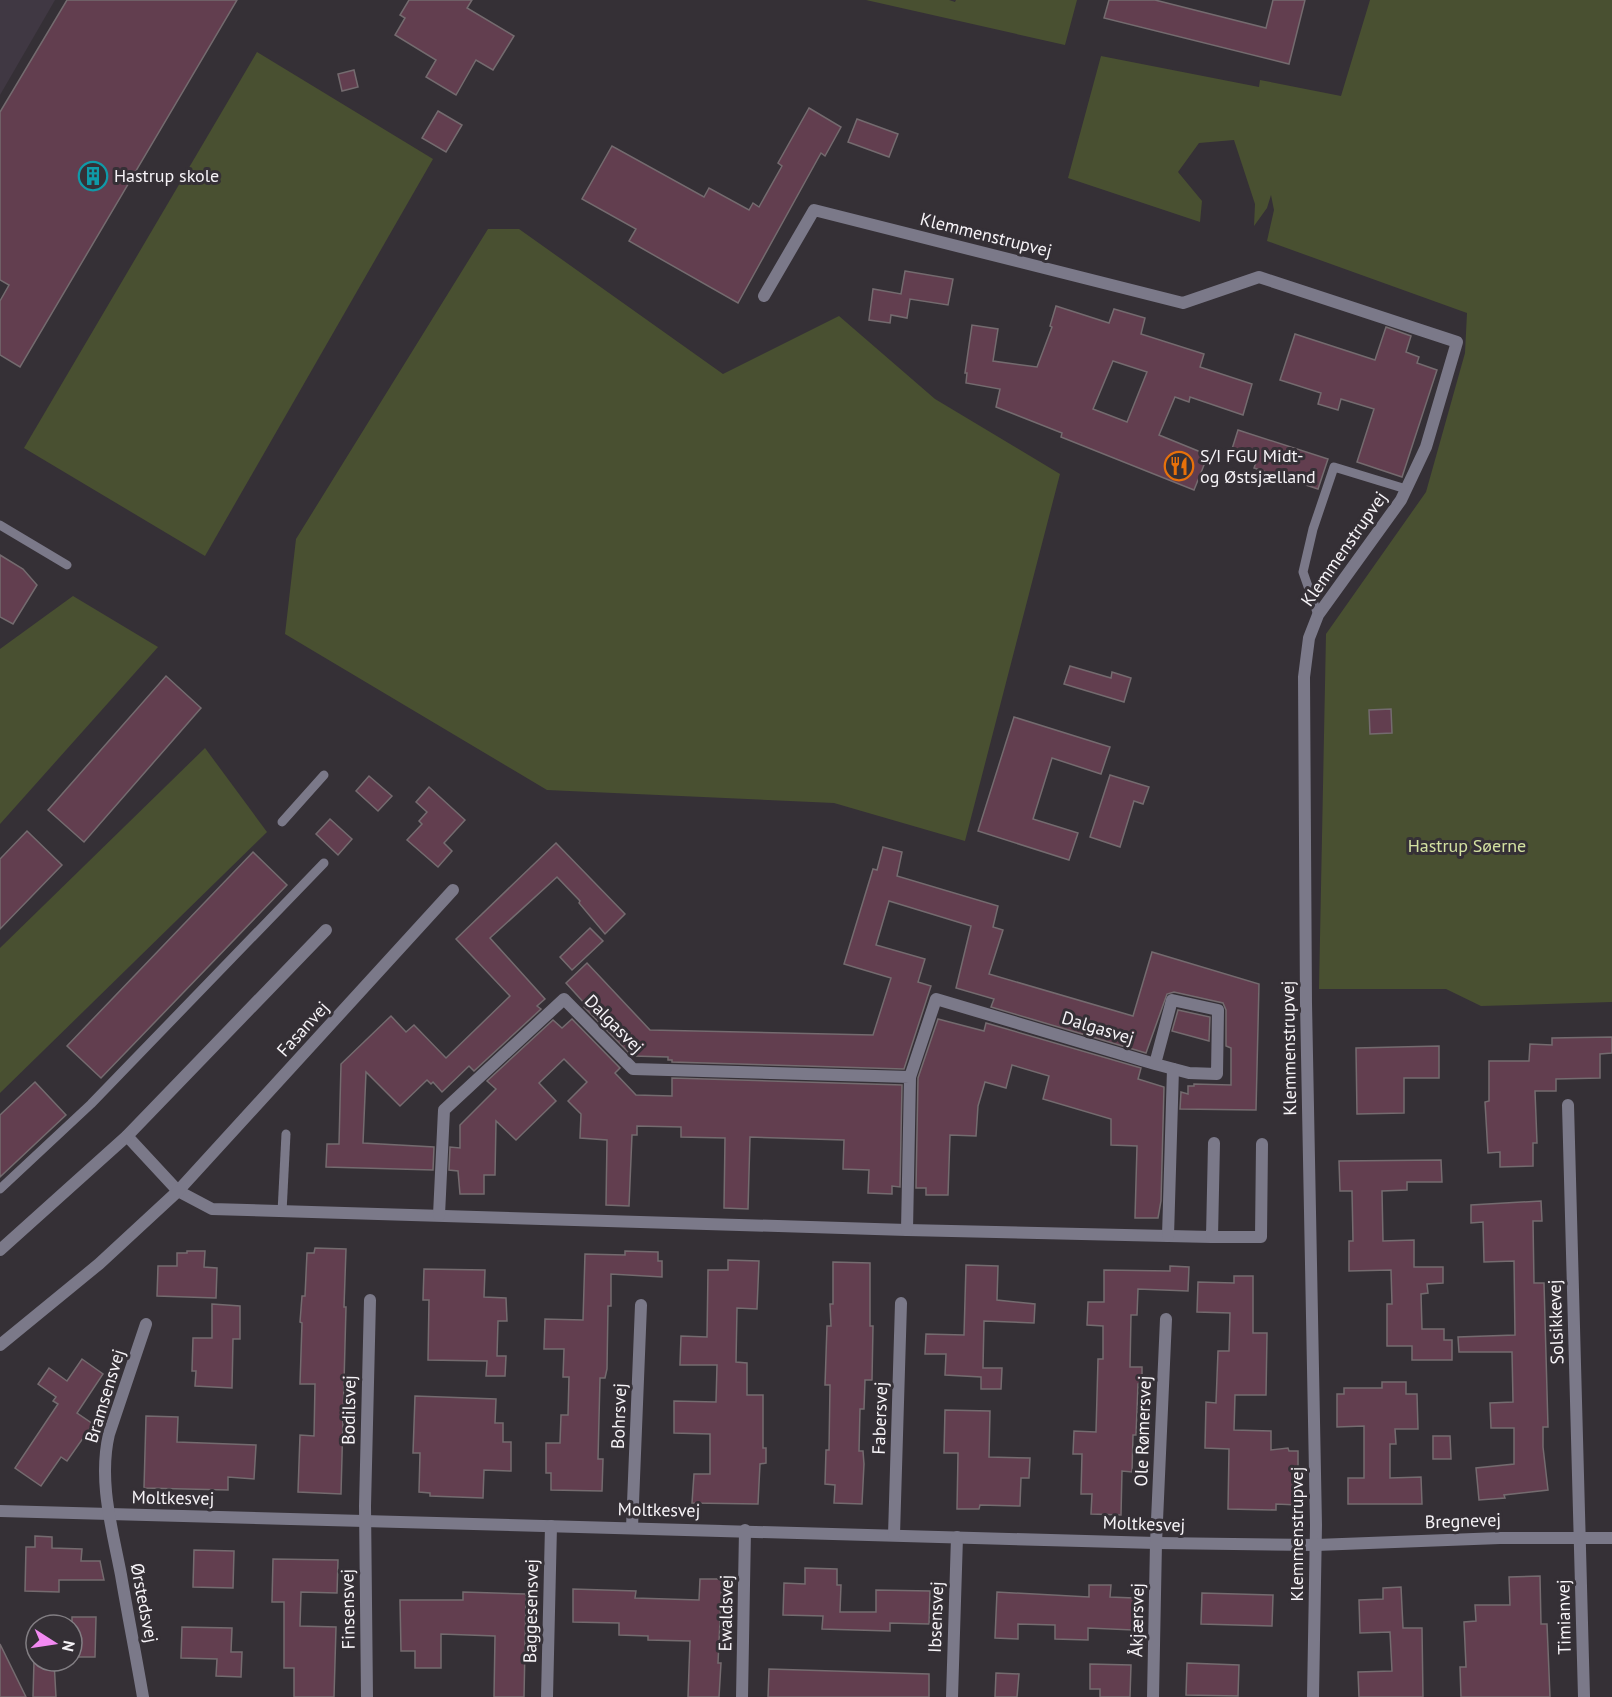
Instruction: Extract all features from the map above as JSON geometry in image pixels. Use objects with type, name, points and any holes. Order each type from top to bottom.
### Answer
[{"type":"street","name":"Klemmenstrupvej","points":[[764,296],[814,210],[1183,303],[1259,276],[1457,342],[1426,447],[1401,500],[1318,615],[1309,639],[1304,677],[1307,1038],[1316,1545],[1313,1697]]},
{"type":"street","name":"Fasanvej","points":[[0,1345],[99,1264],[178,1191],[453,890]]},
{"type":"street","points":[[0,1250],[127,1136],[326,930]]},
{"type":"street","name":"Dalgasvej","points":[[439,1215],[444,1110],[564,999],[633,1069],[910,1077]]},
{"type":"street","name":"Dalgasvej","points":[[907,1230],[910,1077],[936,999],[1155,1064],[1189,1073],[1217,1074],[1218,1010],[1172,1000],[1155,1064]]},
{"type":"street","points":[[1168,1236],[1173,1069]]},
{"type":"street","name":"Solsikkevej","points":[[1568,1105],[1581,1537]]},
{"type":"street","points":[[127,1136],[178,1191],[212,1209],[1212,1237],[1261,1237],[1263,1144]]},
{"type":"street","points":[[1212,1237],[1214,1143]]},
{"type":"street","name":"Bodilsvej","points":[[365,1521],[370,1300]]},
{"type":"street","name":"Fabersvej","points":[[894,1535],[901,1303]]},
{"type":"street","name":"Bohrsvej","points":[[632,1528],[641,1305]]},
{"type":"street","name":"Ole Rømersvej","points":[[1156,1543],[1166,1319]]},
{"type":"street","name":"Bramsensvej","points":[[109,1515],[104,1473],[105,1453],[109,1434],[146,1324]]},
{"type":"street","name":"Moltkesvej","points":[[0,1511],[1156,1543],[1316,1545]]},
{"type":"street","name":"Ørstedsvej","points":[[109,1515],[143,1697]]},
{"type":"street","name":"Finsensvej","points":[[365,1521],[367,1697]]},
{"type":"street","name":"Baggesensvej","points":[[547,1697],[551,1526]]},
{"type":"street","name":"Ewaldsvej","points":[[742,1697],[745,1530]]},
{"type":"street","name":"Ibsensvej","points":[[952,1697],[957,1537]]},
{"type":"street","name":"Timianvej","points":[[1581,1537],[1584,1697]]},
{"type":"street","name":"Bregnevej","points":[[1316,1545],[1500,1538],[1612,1538]]},
{"type":"street","name":"Åkjærsvej","points":[[1153,1697],[1156,1543]]},
{"type":"lane","points":[[1318,615],[1303,572],[1313,529],[1334,467],[1406,489]]},
{"type":"lane","points":[[0,525],[67,565]]},
{"type":"lane","points":[[282,822],[324,775]]},
{"type":"lane","points":[[0,1189],[91,1104],[324,862]]},
{"type":"lane","points":[[282,1212],[286,1134]]},
{"type":"shaded area","points":[[0,0],[55,0],[0,95]]},
{"type":"green space","points":[[866,0],[949,0],[955,2],[956,0],[1077,0],[1065,45]]},
{"type":"green space","name":"Hastrup Søerne","points":[[1370,0],[1612,0],[1612,1002],[1481,1006],[1446,989],[1319,989],[1326,634],[1426,492],[1465,353],[1467,313],[1267,241],[1274,210],[1271,195],[1267,208],[1254,226],[1255,204],[1234,140],[1199,143],[1178,172],[1202,201],[1200,222],[1068,178],[1101,56],[1259,87],[1260,80],[1341,96]]},
{"type":"green space","points":[[257,52],[433,159],[205,556],[24,448]]},
{"type":"green space","points":[[488,229],[519,229],[723,374],[839,316],[935,399],[1060,474],[965,841],[834,803],[547,790],[285,634],[296,539]]},
{"type":"green space","points":[[73,596],[158,647],[0,824],[0,649]]},
{"type":"green space","points":[[205,748],[267,832],[0,1093],[0,948]]},
{"type":"building","name":"Hastrup skole","points":[[67,0],[237,0],[20,367],[0,355],[0,301],[9,285],[0,280],[0,112]]},
{"type":"building","points":[[409,0],[472,0],[467,8],[514,36],[493,70],[476,60],[456,95],[426,77],[436,60],[395,35],[405,18],[400,15]]},
{"type":"building","points":[[1109,0],[1155,0],[1266,28],[1273,0],[1305,0],[1289,64],[1104,18]]},
{"type":"building","points":[[354,70],[358,87],[342,91],[338,74]]},
{"type":"building","points":[[809,108],[841,127],[825,156],[821,153],[738,303],[629,241],[636,229],[582,199],[612,146],[704,197],[709,188],[749,210],[753,203],[759,207],[782,166],[778,163]]},
{"type":"building","points":[[438,111],[462,125],[446,152],[422,138]]},
{"type":"building","points":[[857,119],[898,134],[889,157],[848,142]]},
{"type":"building","points":[[905,271],[953,279],[948,305],[910,299],[907,318],[891,315],[890,323],[869,320],[873,289],[901,294]]},
{"type":"building","points":[[1056,306],[1109,323],[1114,309],[1145,318],[1141,334],[1204,354],[1200,367],[1252,384],[1243,415],[1190,397],[1189,402],[1175,397],[1159,435],[1208,455],[1194,490],[1061,437],[1062,433],[996,407],[1000,389],[966,383],[967,373],[965,373],[972,325],[998,329],[993,361],[1037,367],[1052,327],[1050,326]],"holes":[[[1113,361],[1147,372],[1127,422],[1093,409]]]},
{"type":"building","points":[[1386,327],[1411,336],[1406,352],[1419,357],[1417,363],[1437,370],[1402,477],[1357,462],[1374,409],[1341,399],[1338,410],[1318,404],[1321,393],[1280,380],[1295,334],[1375,360]]},
{"type":"building","points":[[1238,430],[1328,459],[1318,489],[1254,468],[1258,457],[1232,449]]},
{"type":"building","points":[[0,555],[23,569],[37,585],[13,624],[0,617]]},
{"type":"building","points":[[1070,666],[1111,678],[1112,672],[1131,678],[1124,702],[1064,684]]},
{"type":"building","points":[[166,676],[201,708],[84,842],[48,810]]},
{"type":"building","points":[[1391,709],[1392,733],[1370,734],[1369,710]]},
{"type":"building","points":[[1014,717],[1110,747],[1101,774],[1052,758],[1033,819],[1078,833],[1069,860],[978,831]]},
{"type":"building","points":[[1110,775],[1149,787],[1143,804],[1134,801],[1120,847],[1090,837]]},
{"type":"building","points":[[369,776],[392,796],[378,811],[356,791]]},
{"type":"building","points":[[429,787],[465,820],[444,843],[452,851],[438,867],[407,840],[422,824],[419,821],[427,812],[416,802]]},
{"type":"building","points":[[330,819],[352,839],[338,855],[316,834]]},
{"type":"building","points":[[27,831],[62,865],[0,929],[0,859]]},
{"type":"building","points":[[556,843],[625,914],[605,934],[579,903],[580,901],[557,877],[490,938],[545,999],[537,1006],[541,1009],[474,1071],[469,1066],[442,1092],[433,1082],[431,1084],[427,1080],[400,1106],[366,1072],[363,1143],[434,1147],[433,1170],[326,1167],[327,1144],[339,1144],[341,1064],[391,1016],[406,1032],[414,1025],[446,1058],[510,996],[456,939]]},
{"type":"building","points":[[883,847],[902,852],[897,876],[998,906],[993,927],[1003,930],[989,974],[1133,1016],[1152,952],[1259,984],[1256,1110],[1180,1109],[1181,1092],[1188,1094],[1188,1086],[1194,1086],[1194,1084],[1231,1085],[1231,1048],[1226,1046],[1226,1010],[1223,1003],[1174,992],[1167,994],[1146,1053],[991,1007],[994,999],[956,988],[971,926],[889,901],[876,945],[925,959],[918,982],[931,986],[904,1069],[672,1062],[668,1060],[668,1057],[632,1056],[584,1007],[586,1005],[566,983],[587,963],[650,1030],[873,1035],[891,978],[844,964],[873,869],[877,870]]},
{"type":"building","points":[[253,852],[287,885],[101,1078],[67,1046]]},
{"type":"building","points":[[590,928],[603,941],[572,970],[560,957]]},
{"type":"building","points":[[1178,1010],[1210,1017],[1209,1041],[1172,1031]]},
{"type":"building","points":[[572,1019],[620,1068],[615,1073],[636,1095],[672,1096],[672,1078],[902,1085],[900,1187],[892,1186],[892,1194],[868,1193],[869,1170],[843,1169],[844,1140],[750,1137],[748,1209],[724,1208],[725,1138],[681,1137],[681,1127],[637,1126],[637,1135],[632,1135],[629,1206],[606,1205],[607,1140],[580,1138],[581,1114],[568,1101],[587,1082],[564,1059],[539,1083],[556,1101],[516,1140],[496,1121],[495,1175],[484,1175],[484,1194],[460,1194],[458,1171],[449,1170],[450,1147],[460,1148],[460,1125],[496,1089],[487,1081],[553,1020],[562,1028]]},
{"type":"building","points":[[938,1019],[984,1031],[986,1023],[1141,1068],[1138,1079],[1164,1087],[1161,1201],[1158,1218],[1135,1218],[1137,1146],[1111,1145],[1111,1119],[1043,1099],[1049,1076],[1012,1065],[1006,1088],[985,1082],[978,1106],[976,1136],[950,1135],[948,1195],[926,1195],[926,1188],[916,1188],[918,1078]]},
{"type":"building","points":[[1612,1037],[1612,1053],[1600,1054],[1600,1078],[1556,1079],[1556,1091],[1535,1091],[1537,1143],[1533,1143],[1533,1166],[1500,1167],[1500,1152],[1488,1153],[1485,1102],[1489,1101],[1489,1061],[1529,1061],[1530,1044],[1552,1045],[1552,1038]]},
{"type":"building","points":[[1439,1046],[1439,1078],[1404,1078],[1404,1113],[1357,1114],[1356,1048]]},
{"type":"building","points":[[35,1082],[66,1115],[0,1177],[0,1115]]},
{"type":"building","points":[[1441,1160],[1442,1182],[1407,1182],[1407,1190],[1382,1191],[1383,1241],[1414,1240],[1414,1267],[1443,1267],[1443,1283],[1427,1284],[1428,1293],[1421,1294],[1422,1329],[1444,1329],[1444,1340],[1452,1340],[1452,1360],[1412,1360],[1412,1346],[1387,1346],[1387,1304],[1392,1304],[1391,1270],[1349,1271],[1349,1241],[1353,1241],[1352,1191],[1340,1191],[1339,1161]]},
{"type":"building","points":[[1541,1201],[1542,1221],[1533,1221],[1534,1283],[1544,1283],[1548,1427],[1543,1427],[1543,1447],[1548,1490],[1479,1500],[1476,1468],[1514,1464],[1514,1428],[1491,1428],[1490,1403],[1513,1402],[1512,1352],[1459,1352],[1458,1337],[1515,1335],[1514,1261],[1484,1262],[1483,1222],[1471,1223],[1471,1205]]},
{"type":"building","points":[[315,1248],[346,1249],[341,1494],[298,1492],[300,1435],[314,1436],[315,1384],[300,1384],[302,1323],[300,1322],[302,1296],[305,1296],[307,1253],[314,1253]]},
{"type":"building","points":[[187,1251],[205,1251],[204,1267],[217,1268],[216,1298],[157,1296],[158,1266],[177,1266],[177,1253],[187,1253]]},
{"type":"building","points":[[625,1251],[658,1252],[658,1261],[662,1261],[662,1277],[611,1274],[607,1369],[605,1378],[600,1378],[598,1459],[603,1459],[602,1491],[551,1490],[551,1473],[546,1473],[546,1443],[560,1443],[561,1415],[568,1415],[569,1377],[563,1377],[564,1349],[544,1349],[545,1319],[583,1320],[585,1254],[625,1255]]},
{"type":"building","points":[[728,1260],[759,1261],[757,1309],[737,1308],[736,1362],[747,1363],[747,1395],[763,1395],[763,1448],[766,1448],[766,1463],[760,1464],[758,1504],[692,1503],[694,1474],[710,1474],[710,1434],[674,1433],[674,1401],[716,1402],[717,1365],[680,1365],[681,1336],[707,1337],[708,1270],[728,1270]]},
{"type":"building","points":[[833,1262],[870,1263],[870,1326],[873,1326],[872,1380],[865,1380],[864,1409],[860,1409],[859,1451],[863,1451],[864,1464],[862,1504],[834,1503],[835,1485],[825,1484],[826,1450],[829,1450],[830,1385],[825,1385],[827,1326],[831,1326]]},
{"type":"building","points":[[966,1265],[998,1266],[997,1300],[1035,1304],[1034,1323],[984,1321],[983,1368],[1002,1368],[1001,1389],[981,1389],[981,1377],[945,1375],[946,1354],[925,1354],[926,1334],[964,1335]]},
{"type":"building","points":[[1170,1266],[1189,1267],[1188,1291],[1138,1289],[1137,1315],[1131,1315],[1130,1367],[1142,1367],[1142,1384],[1138,1384],[1132,1472],[1122,1471],[1121,1515],[1091,1514],[1092,1494],[1081,1494],[1082,1454],[1073,1454],[1074,1431],[1096,1432],[1098,1359],[1103,1359],[1103,1326],[1087,1325],[1088,1302],[1104,1302],[1104,1270],[1170,1271]]},
{"type":"building","points":[[424,1269],[485,1270],[484,1297],[506,1298],[507,1321],[498,1321],[497,1356],[506,1356],[505,1376],[486,1376],[487,1361],[428,1360],[429,1300],[423,1300]]},
{"type":"building","points":[[1234,1276],[1253,1276],[1253,1333],[1267,1333],[1266,1395],[1235,1395],[1234,1430],[1271,1431],[1271,1450],[1288,1448],[1289,1451],[1298,1451],[1298,1505],[1276,1504],[1276,1510],[1228,1509],[1229,1449],[1205,1448],[1206,1402],[1216,1403],[1218,1351],[1229,1351],[1230,1313],[1197,1312],[1198,1282],[1234,1283]]},
{"type":"building","points":[[212,1304],[240,1306],[240,1339],[233,1339],[232,1388],[195,1386],[196,1371],[192,1371],[193,1338],[212,1338]]},
{"type":"building","points":[[82,1359],[103,1374],[77,1413],[93,1424],[67,1461],[61,1457],[41,1486],[15,1468],[58,1404],[53,1401],[56,1397],[38,1384],[49,1368],[67,1381]]},
{"type":"building","points":[[1382,1382],[1406,1382],[1406,1394],[1417,1394],[1418,1429],[1395,1429],[1396,1444],[1390,1444],[1390,1478],[1421,1477],[1422,1504],[1348,1504],[1348,1478],[1364,1478],[1364,1426],[1337,1427],[1337,1394],[1344,1394],[1344,1388],[1382,1388]]},
{"type":"building","points":[[415,1396],[496,1399],[495,1423],[503,1423],[503,1442],[511,1442],[511,1471],[484,1470],[483,1498],[430,1496],[430,1493],[419,1492],[420,1453],[413,1453]]},
{"type":"building","points":[[945,1410],[990,1411],[989,1457],[1030,1458],[1029,1478],[1021,1478],[1020,1506],[980,1505],[979,1509],[957,1509],[958,1453],[944,1453]]},
{"type":"building","points":[[146,1416],[178,1417],[177,1442],[256,1445],[254,1479],[228,1477],[228,1490],[144,1488]]},
{"type":"building","points":[[1433,1436],[1450,1436],[1451,1459],[1433,1459]]},
{"type":"building","points":[[35,1536],[52,1537],[52,1548],[82,1549],[81,1561],[100,1561],[104,1580],[59,1580],[59,1592],[25,1591],[26,1547],[35,1547]]},
{"type":"building","points":[[194,1550],[234,1551],[233,1588],[193,1587]]},
{"type":"building","points":[[273,1559],[338,1560],[337,1593],[301,1592],[300,1626],[336,1627],[334,1697],[294,1697],[294,1668],[284,1668],[284,1602],[272,1602]]},
{"type":"building","points":[[805,1568],[837,1569],[837,1585],[841,1585],[840,1612],[876,1612],[876,1590],[930,1591],[929,1624],[890,1623],[890,1631],[822,1629],[823,1616],[783,1615],[784,1583],[805,1584]]},
{"type":"building","points":[[1540,1576],[1541,1624],[1547,1624],[1550,1697],[1461,1697],[1460,1667],[1466,1667],[1464,1622],[1476,1621],[1475,1605],[1510,1605],[1509,1577]]},
{"type":"building","points":[[700,1579],[722,1579],[718,1663],[721,1663],[719,1697],[688,1697],[690,1641],[648,1640],[648,1636],[619,1635],[619,1623],[573,1622],[573,1589],[636,1591],[635,1598],[699,1600]]},
{"type":"building","points":[[1089,1585],[1111,1585],[1110,1597],[1134,1598],[1133,1630],[1088,1628],[1088,1640],[1055,1639],[1055,1625],[1018,1624],[1018,1639],[995,1638],[997,1592],[1089,1597]]},
{"type":"building","points":[[1401,1587],[1403,1628],[1422,1628],[1423,1697],[1359,1697],[1358,1672],[1392,1671],[1390,1632],[1360,1633],[1359,1600],[1383,1599],[1383,1588]]},
{"type":"building","points":[[463,1592],[526,1594],[524,1697],[494,1697],[495,1636],[441,1634],[441,1668],[415,1668],[415,1651],[401,1651],[400,1600],[463,1600]]},
{"type":"building","points":[[1202,1593],[1273,1595],[1272,1626],[1201,1624]]},
{"type":"building","points":[[84,1617],[96,1617],[95,1657],[84,1657]]},
{"type":"building","points":[[182,1627],[232,1628],[231,1652],[242,1652],[241,1677],[216,1676],[217,1659],[181,1658]]},
{"type":"building","points":[[0,1644],[26,1697],[0,1697]]},
{"type":"building","points":[[1187,1663],[1239,1665],[1238,1696],[1186,1695]]},
{"type":"building","points":[[1090,1664],[1131,1665],[1130,1697],[1100,1697],[1100,1689],[1090,1689]]},
{"type":"building","points":[[769,1669],[929,1674],[929,1697],[768,1697]]},
{"type":"building","points":[[34,1673],[55,1673],[56,1697],[33,1697]]},
{"type":"building","points":[[996,1673],[1019,1674],[1017,1697],[995,1697]]},
{"type":"place","name":"Hastrup skole","points":[[93,176]]},
{"type":"place","name":"S/I FGU Midt- og Østsjælland","points":[[1179,466]]}]
